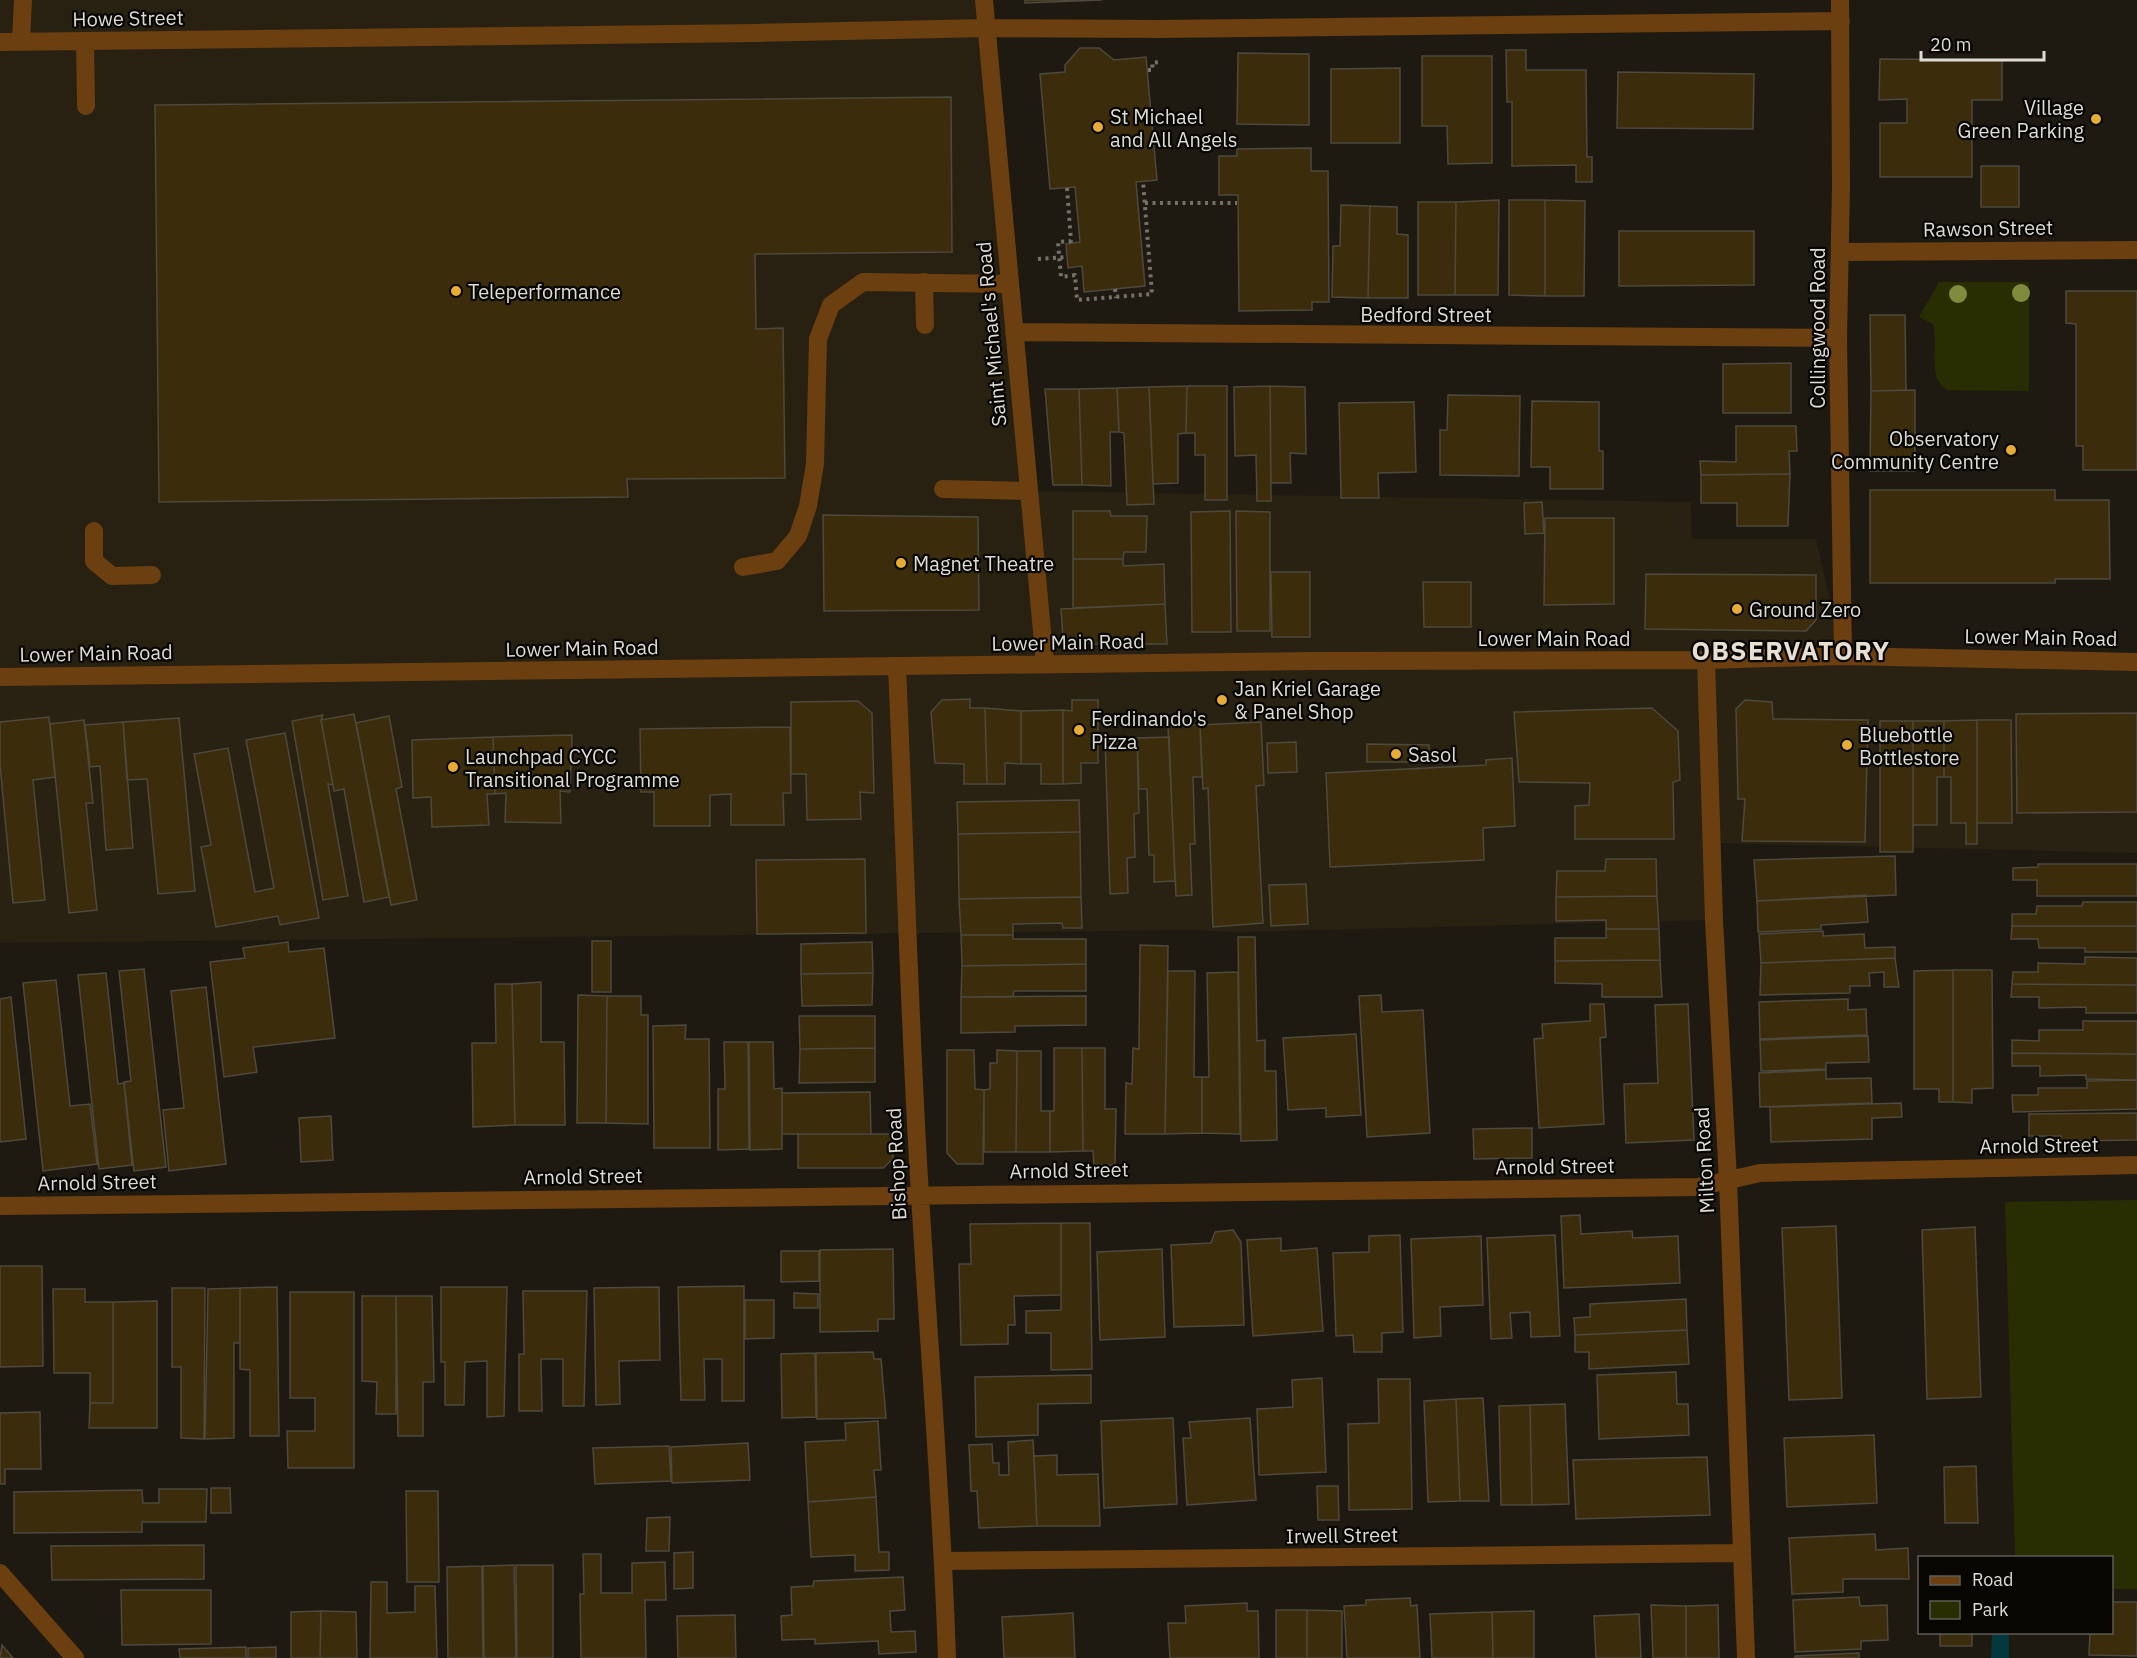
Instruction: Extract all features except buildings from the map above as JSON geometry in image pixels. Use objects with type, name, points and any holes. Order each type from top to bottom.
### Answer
[{"type":"street","points":[[21,41],[23,0]]},
{"type":"street","name":"Saint Michael's Road","points":[[984,0],[1045,664]]},
{"type":"street","name":"Collingwood Road","points":[[1840,0],[1838,338],[1843,656]]},
{"type":"street","name":"Howe Street","points":[[0,42],[987,28],[1159,29],[1840,21]]},
{"type":"street","points":[[84,41],[86,106]]},
{"type":"street","name":"Rawson Street","points":[[1840,252],[2137,250]]},
{"type":"street","points":[[743,567],[777,561],[798,536],[808,506],[815,464],[818,339],[831,305],[863,282],[1009,284]]},
{"type":"street","points":[[924,282],[925,325]]},
{"type":"street","name":"Bedford Street","points":[[1014,332],[1838,338]]},
{"type":"street","points":[[943,489],[1029,491]]},
{"type":"street","points":[[94,531],[94,561],[112,576],[152,575]]},
{"type":"street","name":"Lower Main Road","points":[[0,677],[1045,664],[1706,660],[1843,656],[2137,662]]},
{"type":"street","name":"Milton Road","points":[[1706,660],[1714,920],[1728,1180],[1746,1658]]},
{"type":"street","name":"Bishop Road","points":[[897,667],[906,933],[944,1561],[947,1658]]},
{"type":"street","name":"Arnold Street","points":[[0,1206],[1698,1187],[1760,1173],[2137,1165]]},
{"type":"street","name":"Irwell Street","points":[[944,1561],[1741,1553]]},
{"type":"street","points":[[0,1573],[75,1658]]},
{"type":"path","points":[[1067,188],[1071,241],[1058,242],[1060,277],[1075,275],[1077,300],[1152,294],[1143,181]]},
{"type":"path","points":[[1144,203],[1237,203]]},
{"type":"shaded area","points":[[0,0],[984,0],[1045,664],[0,677]]},
{"type":"shaded area","points":[[1029,491],[1691,502],[1692,539],[1816,539],[1843,656],[2137,662],[2137,853],[1713,843],[1714,920],[1237,932],[1193,930],[0,943],[0,677]]},
{"type":"green space","points":[[1939,282],[2029,282],[2029,391],[1947,390],[1941,384],[1935,369],[1933,324],[1919,317]]},
{"type":"green space","points":[[2137,1200],[2137,1589],[2113,1589],[2113,1556],[2015,1556],[2005,1202]]},
{"type":"water","points":[[1992,1634],[2009,1634],[2009,1658],[1991,1658]]},
{"type":"place","name":"Village Green Parking","points":[[2096,119]]},
{"type":"place","name":"St Michael and All Angels","points":[[1098,127]]},
{"type":"place","name":"Teleperformance","points":[[456,291]]},
{"type":"place","name":"Observatory Community Centre","points":[[2011,450]]},
{"type":"place","name":"Magnet Theatre","points":[[901,563]]},
{"type":"place","name":"Ground Zero","points":[[1737,609]]},
{"type":"place","name":"Jan Kriel Garage & Panel Shop","points":[[1222,700]]},
{"type":"place","name":"Ferdinando's Pizza","points":[[1079,730]]},
{"type":"place","name":"Bluebottle Bottlestore","points":[[1847,745]]},
{"type":"place","name":"Sasol","points":[[1396,754]]},
{"type":"place","name":"Launchpad CYCC Transitional Programme","points":[[453,767]]},
{"type":"district","name":"OBSERVATORY","points":[[1791,650]]}]
